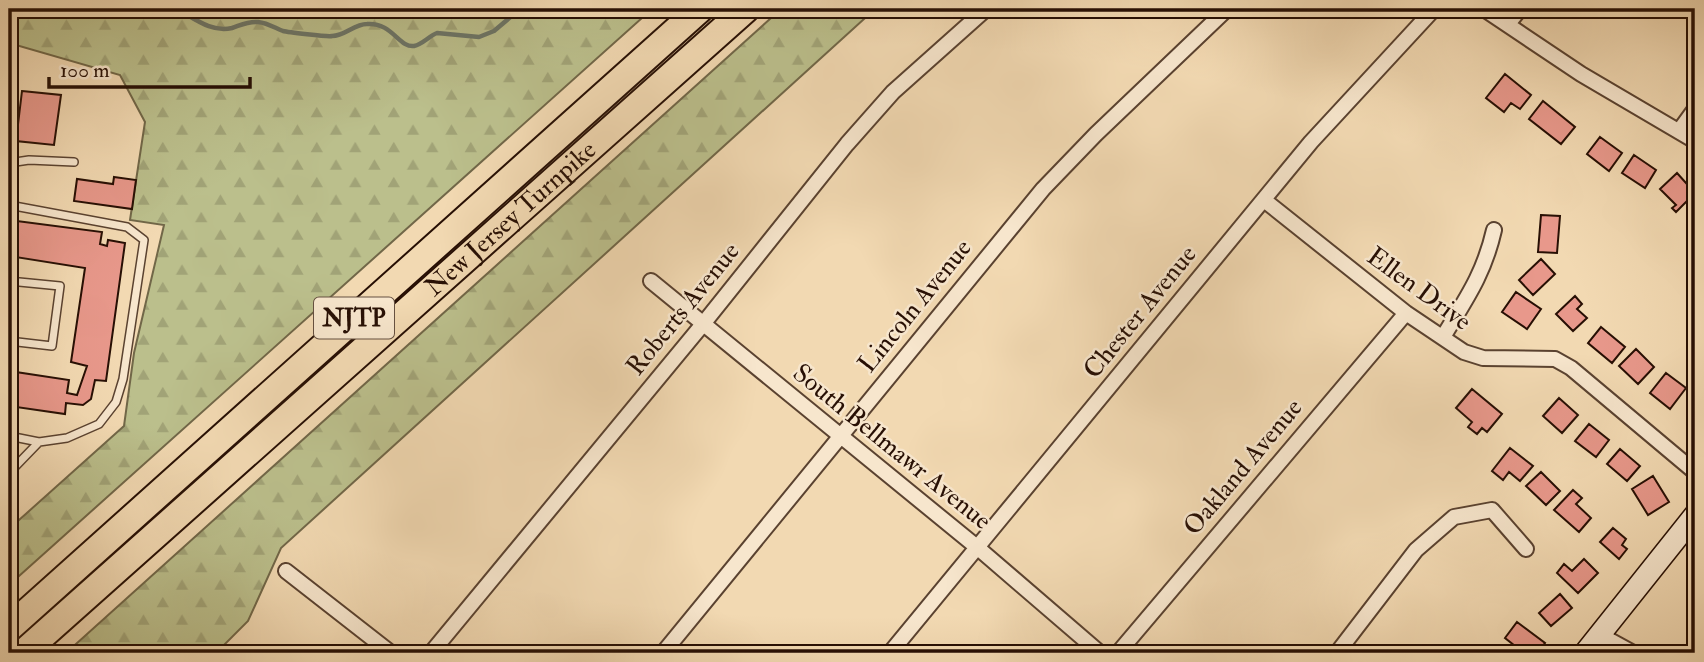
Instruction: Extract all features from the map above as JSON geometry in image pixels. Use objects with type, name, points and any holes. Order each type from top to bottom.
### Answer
[{"type":"highway","name":"New Jersey Turnpike","points":[[9,628],[700,9]]},
{"type":"highway","name":"New Jersey Turnpike","points":[[23,653],[746,9]]},
{"type":"main road","points":[[1585,653],[1695,515]]},
{"type":"street","name":"Roberts Avenue","points":[[431,653],[703,324],[847,144],[893,92],[986,9]]},
{"type":"street","name":"Lincoln Avenue","points":[[663,653],[1043,190],[1096,134],[1227,9]]},
{"type":"street","name":"Chester Avenue","points":[[890,653],[1311,142],[1434,9]]},
{"type":"street","points":[[1485,9],[1581,74],[1695,141]]},
{"type":"street","points":[[1508,24],[1520,9]]},
{"type":"street","points":[[1679,131],[1695,108]]},
{"type":"street","name":"Ellen Drive","points":[[1264,200],[1406,313],[1464,352],[1483,358],[1555,359],[1571,368],[1695,472]]},
{"type":"street","points":[[1443,337],[1482,273],[1494,230]]},
{"type":"street","name":"South Bellmawr Avenue","points":[[651,281],[978,548],[1100,653]]},
{"type":"street","name":"Oakland Avenue","points":[[1118,653],[1406,313]]},
{"type":"street","points":[[1337,653],[1416,550],[1454,517],[1492,510],[1527,549]]},
{"type":"street","points":[[286,571],[391,653]]},
{"type":"street","points":[[1600,635],[1633,653]]},
{"type":"lane","points":[[9,96],[9,132]]},
{"type":"lane","points":[[9,163],[29,159],[74,162]]},
{"type":"lane","points":[[9,205],[127,227],[144,240],[123,379],[116,402],[99,424],[67,438],[39,442],[9,436]]},
{"type":"lane","points":[[9,281],[60,286],[52,346],[9,341]]},
{"type":"lane","points":[[9,473],[39,442]]},
{"type":"green space","points":[[9,9],[652,9],[9,585],[9,529],[124,426],[134,353],[164,225],[130,220],[145,122],[120,75],[9,43]]},
{"type":"green space","points":[[781,9],[875,9],[281,548],[248,621],[216,653],[66,653]]},
{"type":"building","points":[[1505,74],[1531,95],[1520,109],[1511,103],[1504,112],[1486,98]]},
{"type":"building","points":[[22,91],[61,95],[54,145],[16,141]]},
{"type":"building","points":[[1543,101],[1575,127],[1561,144],[1529,119]]},
{"type":"building","points":[[1600,137],[1622,153],[1609,171],[1587,154]]},
{"type":"building","points":[[1634,155],[1656,170],[1645,188],[1622,173]]},
{"type":"building","points":[[1677,173],[1695,193],[1676,212],[1672,208],[1676,205],[1660,189]]},
{"type":"building","points":[[114,177],[136,180],[132,209],[74,201],[77,179],[113,184]]},
{"type":"building","points":[[1541,215],[1560,216],[1557,253],[1538,252]]},
{"type":"building","points":[[9,220],[102,232],[100,244],[107,246],[108,240],[125,243],[106,381],[95,380],[91,399],[83,405],[66,403],[65,414],[9,406],[9,371],[69,380],[67,393],[77,395],[87,366],[71,362],[85,268],[9,256]]},
{"type":"building","points":[[1541,259],[1555,274],[1533,295],[1519,280]]},
{"type":"building","points":[[1516,292],[1541,309],[1527,329],[1502,312]]},
{"type":"building","points":[[1575,296],[1582,304],[1577,309],[1587,318],[1573,331],[1556,314]]},
{"type":"building","points":[[1601,327],[1625,347],[1612,363],[1588,343]]},
{"type":"building","points":[[1636,349],[1654,367],[1638,384],[1619,366]]},
{"type":"building","points":[[1666,373],[1686,388],[1670,409],[1650,393]]},
{"type":"building","points":[[1472,389],[1502,414],[1487,432],[1482,428],[1477,434],[1468,427],[1472,422],[1456,408]]},
{"type":"building","points":[[1559,398],[1578,415],[1562,433],[1543,416]]},
{"type":"building","points":[[1589,424],[1609,440],[1596,457],[1575,441]]},
{"type":"building","points":[[1510,448],[1533,466],[1520,481],[1509,472],[1503,480],[1492,471]]},
{"type":"building","points":[[1620,449],[1640,466],[1627,481],[1607,464]]},
{"type":"building","points":[[1541,472],[1560,491],[1546,505],[1526,486]]},
{"type":"building","points":[[1653,476],[1669,502],[1648,515],[1632,489]]},
{"type":"building","points":[[1573,490],[1582,498],[1576,504],[1591,518],[1579,532],[1554,510]]},
{"type":"building","points":[[1613,528],[1626,539],[1622,545],[1627,549],[1619,559],[1600,542]]},
{"type":"building","points":[[1584,559],[1598,573],[1578,593],[1557,573],[1564,564],[1572,571]]},
{"type":"building","points":[[1560,594],[1572,608],[1551,626],[1539,613]]},
{"type":"building","points":[[1517,622],[1545,643],[1537,653],[1524,653],[1505,638]]},
{"type":"waterway","points":[[177,9],[203,24],[224,29],[258,22],[283,31],[329,36],[362,25],[376,24],[409,46],[420,44],[437,33],[479,37],[494,31],[520,9]]}]
